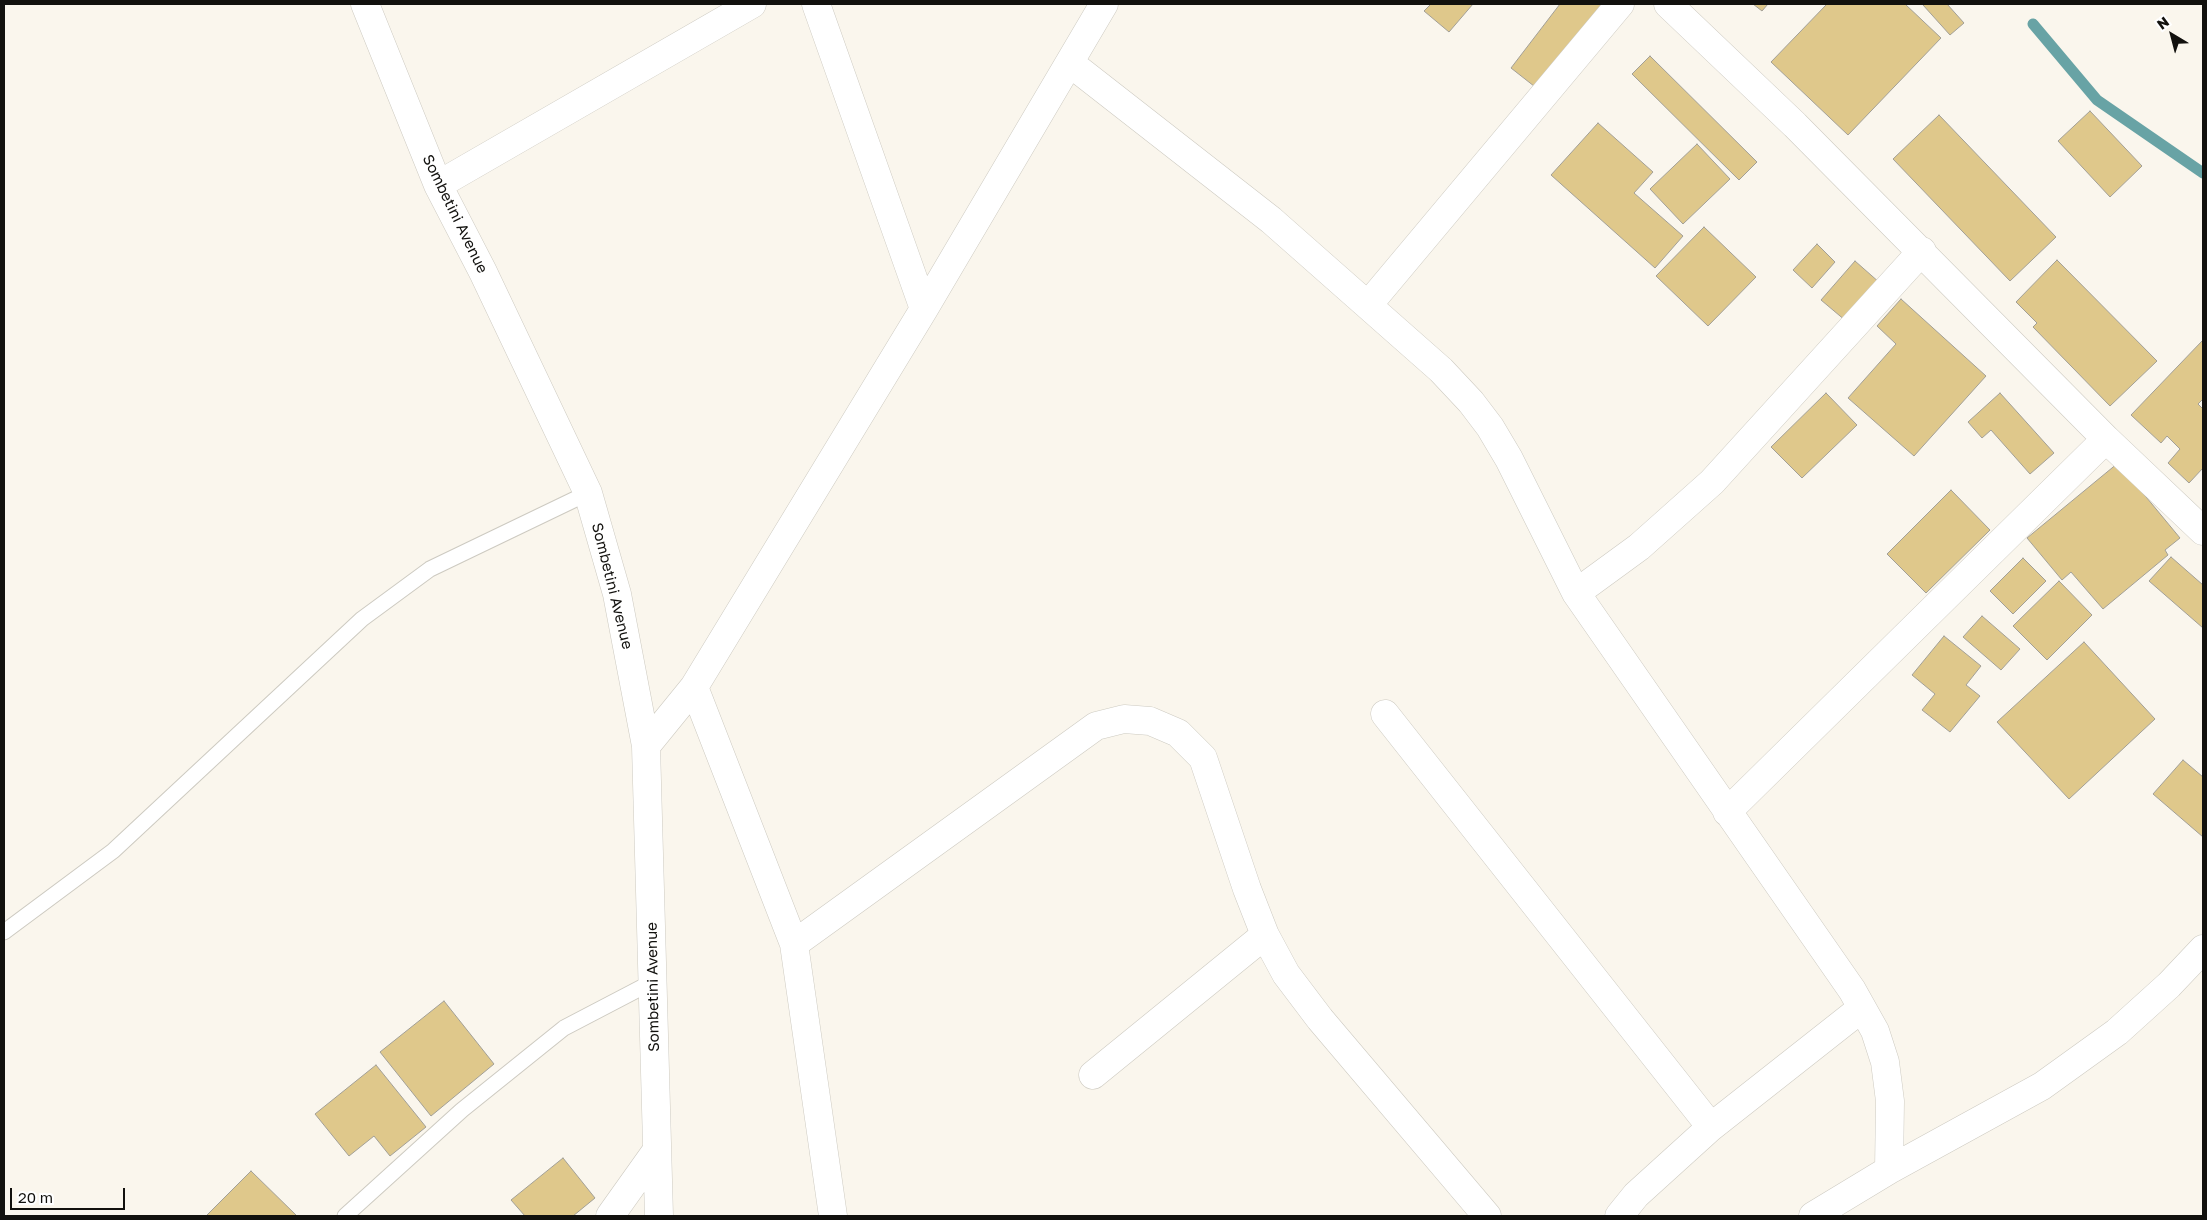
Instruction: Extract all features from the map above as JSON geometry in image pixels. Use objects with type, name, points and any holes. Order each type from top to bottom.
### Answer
[{"type":"street","name":"Sombetini Avenue","points":[[365,4],[438,185],[483,272],[588,493],[617,594],[646,746],[659,1216]]},
{"type":"street","points":[[438,185],[752,4]]},
{"type":"street","points":[[816,4],[924,309]]},
{"type":"street","points":[[646,746],[694,687],[924,309],[1104,4]]},
{"type":"street","points":[[1368,305],[1620,4]]},
{"type":"street","points":[[1668,4],[1795,124],[2106,439],[2203,531]]},
{"type":"street","points":[[1070,63],[1271,220],[1440,370],[1471,402],[1490,427],[1509,459],[1576,593],[1862,1008],[1875,1031],[1885,1062],[1890,1101],[1889,1170]]},
{"type":"street","points":[[1576,593],[1634,552],[1712,482],[1922,251]]},
{"type":"street","points":[[1727,812],[2106,439]]},
{"type":"street","points":[[694,687],[794,944],[833,1216]]},
{"type":"street","points":[[1385,714],[1711,1127]]},
{"type":"street","points":[[794,944],[1096,726],[1124,719],[1150,721],[1178,733],[1203,758],[1265,935],[1286,974],[1320,1018],[1486,1216]]},
{"type":"street","points":[[1093,1075],[1265,935]]},
{"type":"street","points":[[1813,1216],[1889,1170],[2007,1107],[2084,1057],[2170,985],[2203,948]]},
{"type":"street","points":[[1620,1216],[1636,1195],[1711,1127],[1862,1008]]},
{"type":"street","points":[[610,1216],[656,1150]]},
{"type":"lane","points":[[4,932],[113,852],[362,618],[430,569],[588,493]]},
{"type":"lane","points":[[345,1216],[462,1110],[564,1028],[654,981]]},
{"type":"building","points":[[1431,4],[1473,4],[1449,32],[1424,11]]},
{"type":"building","points":[[1560,4],[1606,4],[1539,90],[1511,68]]},
{"type":"building","points":[[1753,4],[1768,4],[1762,11]]},
{"type":"building","points":[[1827,4],[1905,4],[1941,38],[1848,135],[1771,62]]},
{"type":"building","points":[[1947,4],[1964,23],[1950,35],[1923,5]]},
{"type":"building","points":[[1650,56],[1757,162],[1739,180],[1632,74]]},
{"type":"building","points":[[2090,111],[2142,166],[2110,197],[2058,141]]},
{"type":"building","points":[[1939,115],[2056,237],[2010,281],[1893,159]]},
{"type":"building","points":[[1598,123],[1653,172],[1634,193],[1683,236],[1655,268],[1551,175]]},
{"type":"building","points":[[1697,144],[1730,179],[1683,224],[1650,189]]},
{"type":"building","points":[[1704,227],[1756,277],[1708,326],[1656,276]]},
{"type":"building","points":[[1817,244],[1835,262],[1812,288],[1793,270]]},
{"type":"building","points":[[2057,260],[2157,361],[2110,406],[2033,327],[2037,323],[2016,302]]},
{"type":"building","points":[[1855,261],[1880,283],[1846,321],[1821,300]]},
{"type":"building","points":[[1901,299],[1986,376],[1914,456],[1848,398],[1896,344],[1877,326]]},
{"type":"building","points":[[2203,340],[2203,399],[2198,404],[2203,409],[2203,468],[2189,483],[2168,463],[2180,449],[2167,436],[2161,443],[2131,415]]},
{"type":"building","points":[[1826,393],[1857,425],[1802,478],[1771,447]]},
{"type":"building","points":[[2000,393],[2054,453],[2030,474],[1991,430],[1982,438],[1968,422]]},
{"type":"building","points":[[2118,463],[2180,538],[2165,550],[2168,555],[2103,609],[2071,572],[2062,580],[2027,538]]},
{"type":"building","points":[[1951,490],[1990,530],[1926,593],[1887,554]]},
{"type":"building","points":[[2171,557],[2203,585],[2203,628],[2149,581]]},
{"type":"building","points":[[2023,558],[2046,581],[2013,614],[1990,591]]},
{"type":"building","points":[[2059,581],[2092,615],[2047,660],[2013,626]]},
{"type":"building","points":[[1982,616],[2020,649],[2001,670],[1963,637]]},
{"type":"building","points":[[1944,636],[1981,666],[1966,685],[1980,696],[1950,732],[1922,710],[1935,694],[1912,675]]},
{"type":"building","points":[[2084,642],[2155,719],[2069,799],[1997,722]]},
{"type":"building","points":[[2183,760],[2203,777],[2203,837],[2153,794]]},
{"type":"building","points":[[444,1001],[494,1064],[431,1116],[380,1052]]},
{"type":"building","points":[[376,1065],[426,1127],[390,1156],[374,1136],[349,1156],[315,1114]]},
{"type":"building","points":[[563,1158],[595,1198],[573,1216],[525,1216],[511,1200]]},
{"type":"building","points":[[251,1171],[297,1216],[206,1216]]},
{"type":"waterway","points":[[2033,24],[2097,100],[2203,173]]}]
